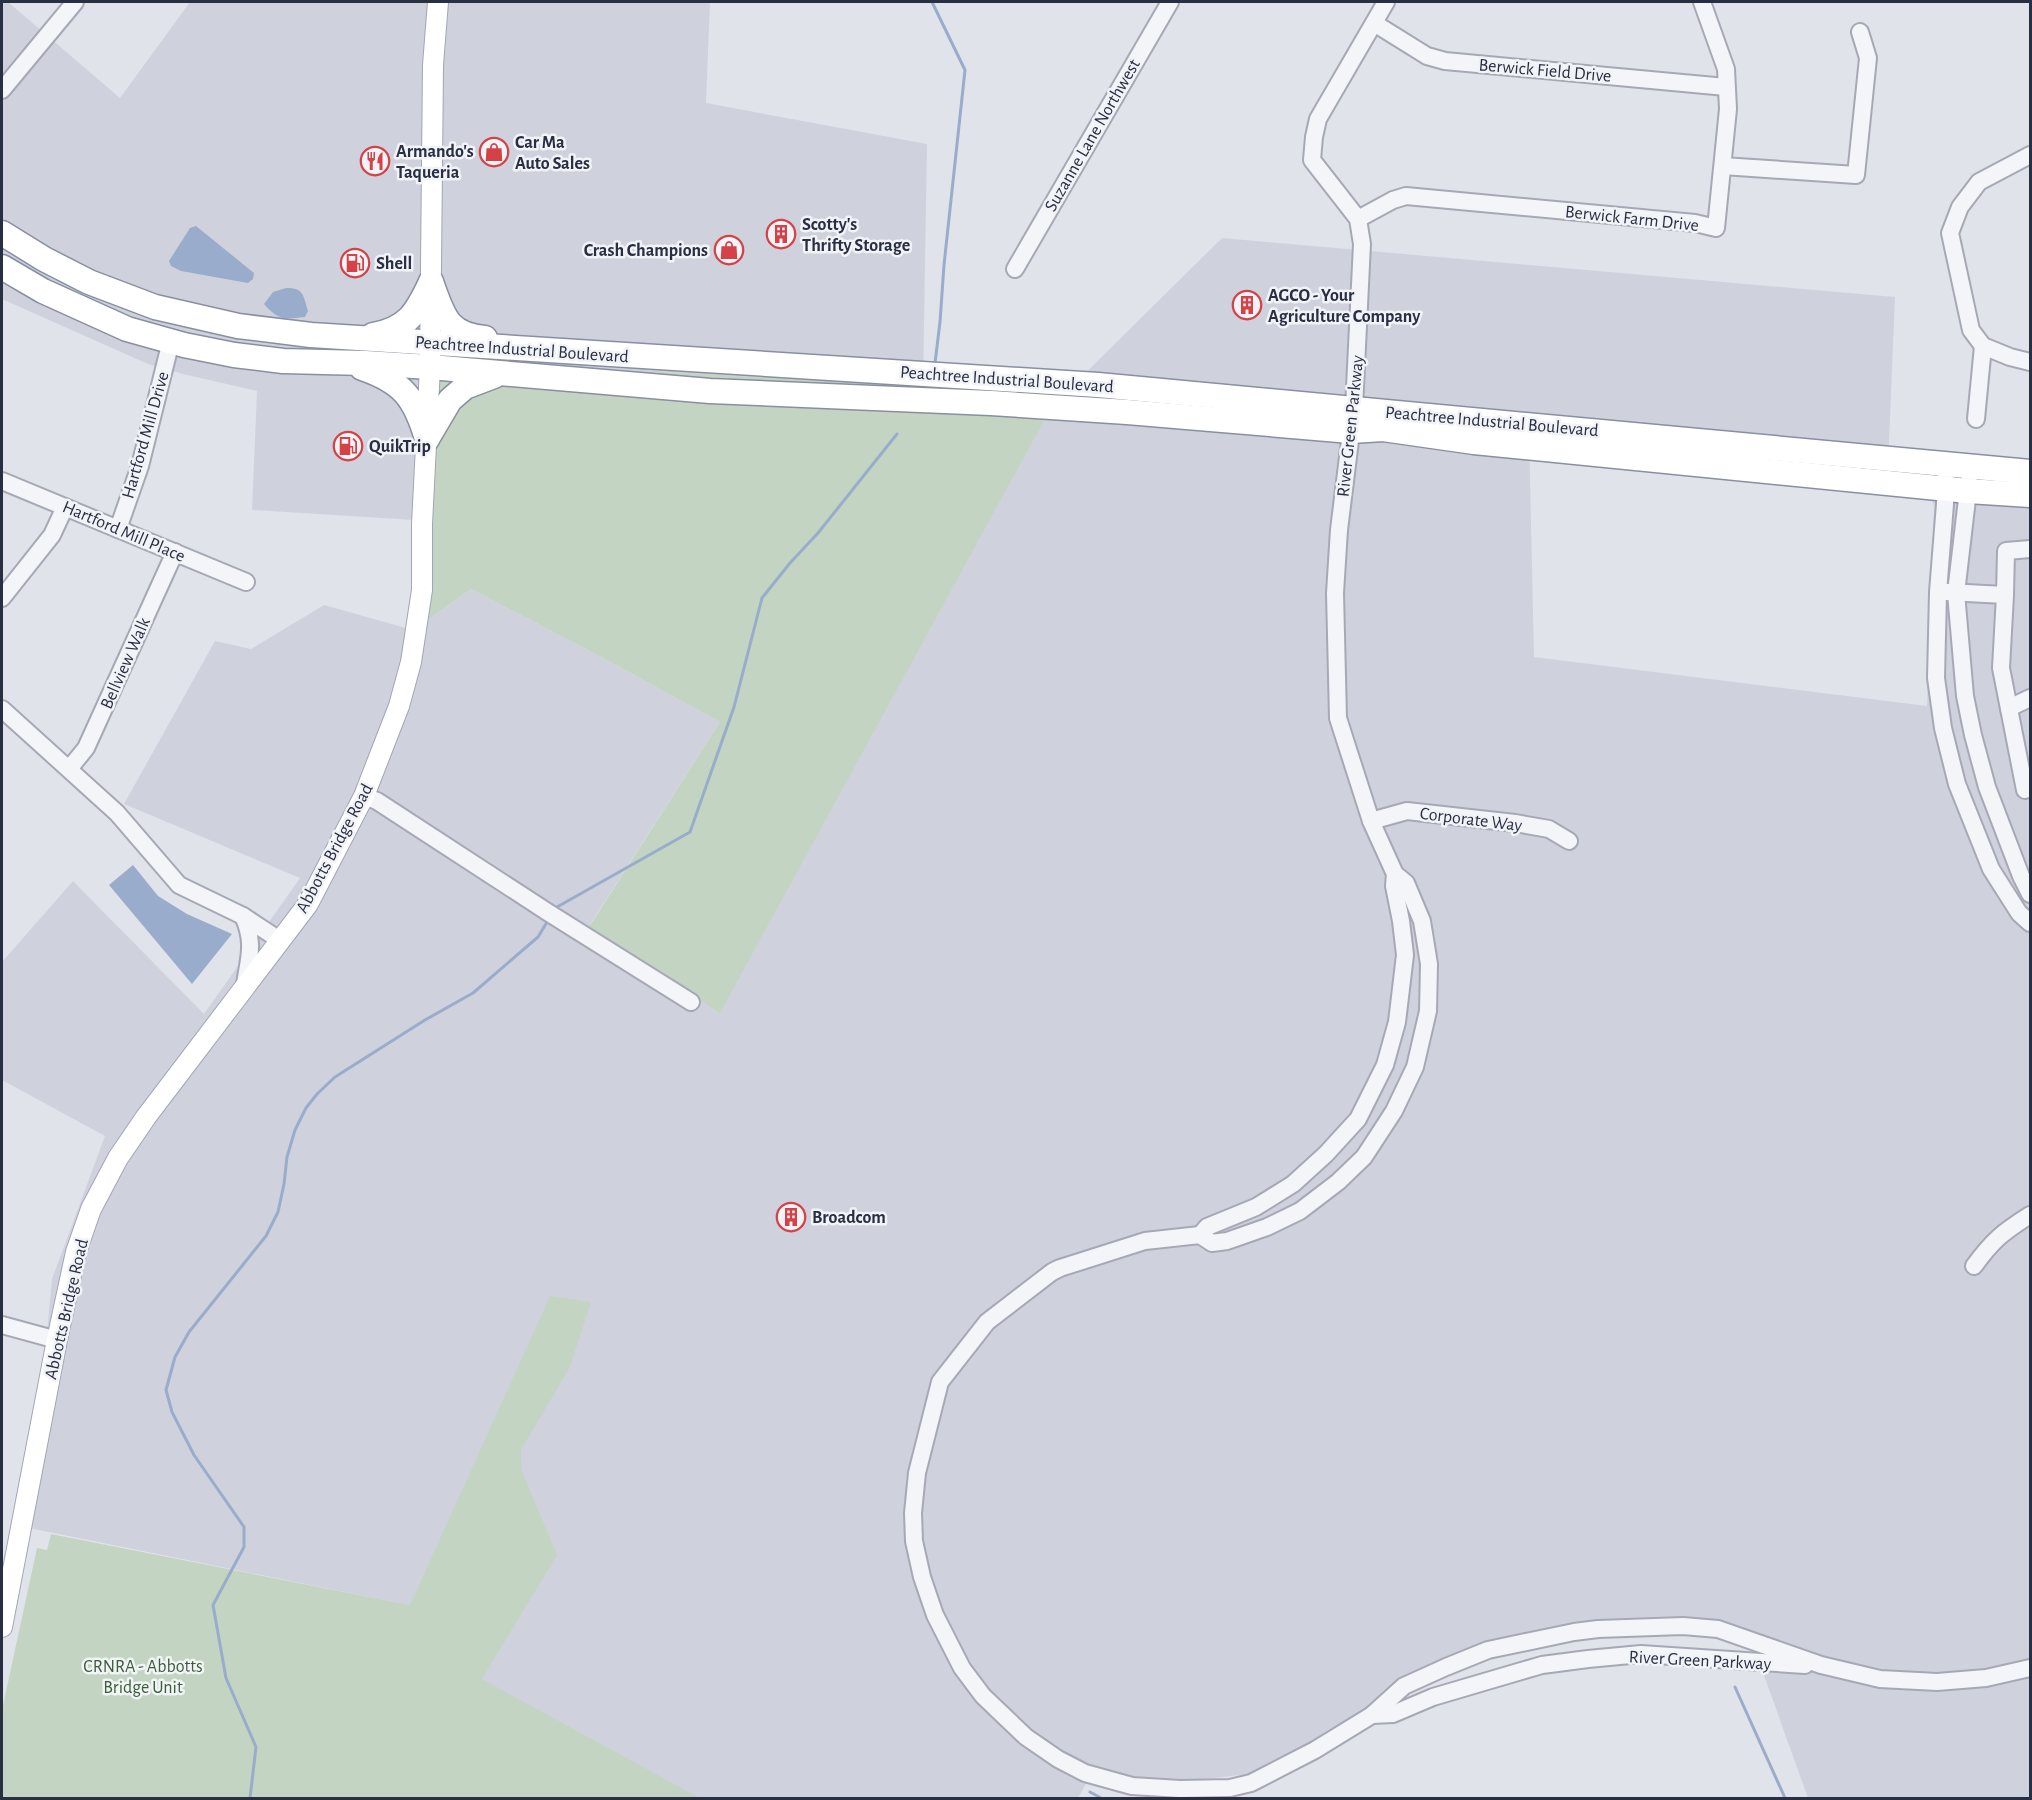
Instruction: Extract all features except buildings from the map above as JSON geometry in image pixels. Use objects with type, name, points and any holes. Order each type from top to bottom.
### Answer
[{"type":"highway","name":"Peachtree Industrial Boulevard","points":[[2,233],[44,259],[89,282],[155,307],[238,326],[358,338],[501,374],[710,391],[1353,420],[1946,463],[2031,472]]},
{"type":"highway","name":"Peachtree Industrial Boulevard","points":[[2,267],[79,309],[127,329],[234,355],[284,361],[346,363],[521,349],[1098,385],[1353,420],[1383,429],[1474,442],[1968,491],[2031,495]]},
{"type":"highway","points":[[358,338],[386,333],[399,327],[417,311],[431,282]]},
{"type":"highway","points":[[431,282],[444,316],[454,329],[468,337],[496,339],[521,349]]},
{"type":"highway","points":[[346,363],[384,376],[404,390],[420,414],[427,439]]},
{"type":"highway","points":[[427,439],[450,400],[465,387],[501,374]]},
{"type":"main road","name":"Abbotts Bridge Road","points":[[2,1627],[76,1252],[94,1203],[118,1158],[146,1117],[308,904],[364,796],[399,706],[411,662],[422,590],[422,524],[430,355],[433,65],[438,2]]},
{"type":"street","points":[[2,90],[75,2]]},
{"type":"street","name":"Suzanne Lane Northwest","points":[[1015,269],[1170,2]]},
{"type":"street","points":[[1358,219],[1312,160],[1314,137],[1318,119],[1386,2]]},
{"type":"street","name":"Berwick Farm Drive","points":[[1358,219],[1393,200],[1406,196],[1695,223],[1716,228],[1728,109],[1726,69],[1702,2]]},
{"type":"street","name":"Berwick Field Drive","points":[[1374,23],[1427,56],[1445,61],[1726,87]]},
{"type":"street","points":[[1722,166],[1856,175],[1868,58],[1860,32]]},
{"type":"street","points":[[2031,155],[1978,182],[1960,207],[1950,234],[1971,330],[1983,346],[2010,357],[2031,362]]},
{"type":"street","name":"River Green Parkway","points":[[1358,219],[1362,244],[1353,420],[1339,530],[1335,593],[1338,718],[1371,821],[1395,874],[1406,883],[1422,921],[1429,964],[1428,1011],[1415,1067],[1394,1111],[1364,1157],[1338,1182],[1300,1211],[1267,1227],[1227,1241],[1212,1243],[1200,1235],[1145,1241],[1060,1268],[987,1322],[940,1382],[917,1473],[913,1513],[914,1541],[922,1577],[935,1615],[962,1668],[983,1696],[1026,1737],[1058,1759],[1085,1773],[1132,1786],[1180,1789],[1230,1788],[1254,1791],[1372,1715],[1404,1686],[1488,1650],[1574,1632],[1683,1626],[1718,1629],[1821,1665],[1880,1679],[1937,1682],[1986,1678],[2031,1668]]},
{"type":"street","name":"Hartford Mill Drive","points":[[118,529],[140,466],[171,341]]},
{"type":"street","points":[[1976,419],[1983,346]]},
{"type":"street","points":[[1946,463],[1935,678],[1943,728],[1957,784],[1991,869],[2019,914],[2031,923]]},
{"type":"street","points":[[1971,466],[1956,593],[1962,675],[1973,735],[1987,787],[2020,876],[2031,894]]},
{"type":"street","name":"Hartford Mill Place","points":[[2,481],[246,582]]},
{"type":"street","points":[[2,598],[52,535],[65,507]]},
{"type":"street","points":[[2025,790],[2024,750],[2009,708],[2001,668],[2006,551],[2031,549]]},
{"type":"street","name":"Bellview Walk","points":[[69,769],[86,748],[175,552]]},
{"type":"street","points":[[1938,592],[2005,595]]},
{"type":"street","points":[[2009,708],[2031,698]]},
{"type":"street","points":[[2,709],[117,813],[179,885],[243,916],[281,941]]},
{"type":"street","points":[[364,796],[377,801],[549,913],[692,1002]]},
{"type":"street","name":"Corporate Way","points":[[1371,821],[1407,811],[1549,829],[1569,841]]},
{"type":"street","name":"River Green Parkway","points":[[1200,1235],[1207,1227],[1256,1207],[1293,1184],[1326,1154],[1358,1119],[1385,1065],[1397,1022],[1405,955],[1394,886],[1395,874]]},
{"type":"street","points":[[243,916],[250,932],[250,951],[245,984]]},
{"type":"street","points":[[1974,1266],[1991,1243],[2008,1228],[2031,1215]]},
{"type":"street","points":[[2,1325],[57,1340]]},
{"type":"street","name":"River Green Parkway","points":[[1372,1715],[1393,1714],[1433,1697],[1542,1665],[1588,1659],[1641,1654],[1821,1665]]},
{"type":"shaded area","points":[[2,2],[8,2],[120,98],[190,2],[710,2],[706,103],[927,144],[923,385],[430,521],[252,510],[257,391],[148,364],[2,299]]},
{"type":"shaded area","points":[[1222,238],[1895,297],[1888,466],[1529,433],[1534,657],[1927,706],[1934,507],[1926,476],[1979,480],[2030,480],[2030,1798],[1808,1798],[1752,1642],[1707,1633],[1609,1635],[1530,1641],[1404,1692],[1328,1730],[1260,1777],[1240,1775],[1187,1781],[1091,1775],[1078,1798],[674,1798],[391,1638],[409,1605],[29,1528],[52,1279],[105,1136],[2,1080],[2,962],[73,881],[204,1014],[300,878],[124,804],[215,641],[251,649],[324,605],[413,630],[471,589],[720,722],[589,926],[1052,406]]},
{"type":"green space","points":[[432,361],[923,385],[1052,406],[720,1013],[589,927],[720,722],[471,589],[413,630]]},
{"type":"green space","name":"CRNRA - Abbotts Bridge Unit","points":[[550,1296],[591,1302],[570,1367],[521,1450],[521,1469],[557,1555],[482,1679],[700,1798],[2,1797],[2,1710],[37,1548],[47,1550],[51,1534],[410,1605]]},
{"type":"water","points":[[196,226],[254,273],[253,279],[248,283],[181,271],[171,266],[169,261],[190,228]]},
{"type":"water","points":[[286,288],[296,289],[302,294],[308,311],[305,317],[282,318],[264,304],[273,292]]},
{"type":"water","points":[[133,865],[158,896],[187,914],[232,934],[192,984],[109,885]]},
{"type":"waterway","points":[[932,2],[965,70],[935,363]]},
{"type":"waterway","points":[[557,907],[690,832],[734,707],[762,598],[818,533],[897,434]]},
{"type":"waterway","points":[[250,1798],[256,1747],[226,1678],[213,1605],[244,1547],[244,1527],[194,1455],[172,1412],[166,1390],[175,1357],[189,1332],[266,1236],[278,1212],[287,1157],[295,1130],[306,1108],[317,1094],[335,1077],[425,1020],[473,993],[538,937],[547,922]]},
{"type":"waterway","points":[[1735,1687],[1785,1798]]},
{"type":"waterway","points":[[1090,1792],[1101,1798]]},
{"type":"place","name":"Car Ma Auto Sales","points":[[494,152]]},
{"type":"place","name":"Armando's Taqueria","points":[[375,161]]},
{"type":"place","name":"Scotty's Thrifty Storage","points":[[781,234]]},
{"type":"place","name":"Crash Champions","points":[[729,250]]},
{"type":"place","name":"Shell","points":[[355,263]]},
{"type":"place","name":"AGCO - Your Agriculture Company","points":[[1247,305]]},
{"type":"place","name":"QuikTrip","points":[[348,446]]},
{"type":"place","name":"Broadcom","points":[[791,1217]]}]
